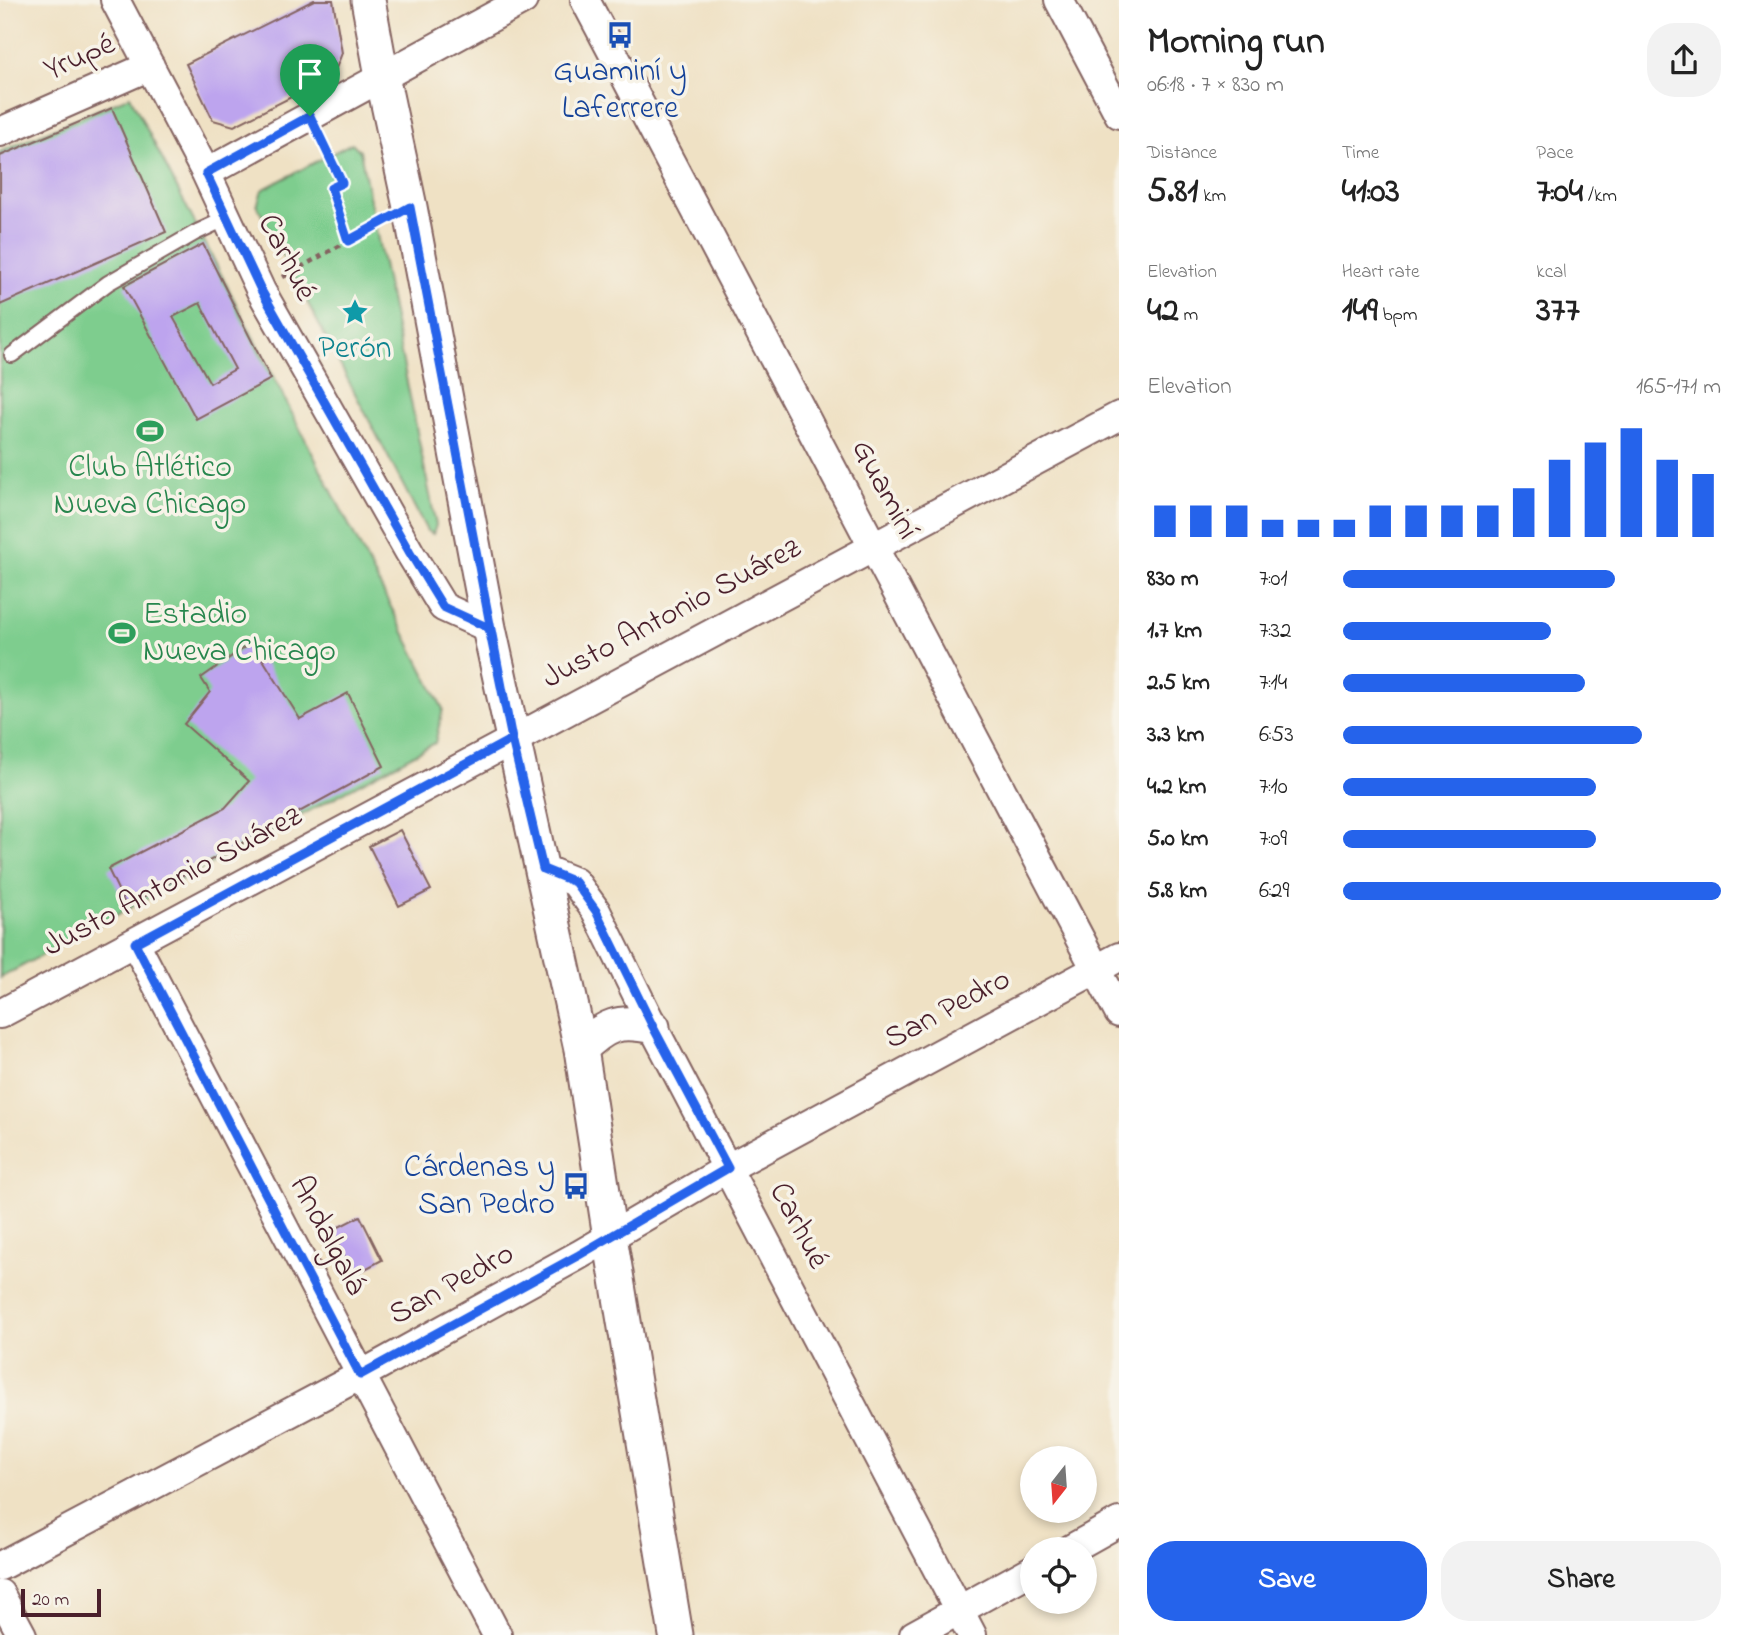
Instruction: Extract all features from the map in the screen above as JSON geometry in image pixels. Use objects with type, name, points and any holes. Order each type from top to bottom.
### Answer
[{"type":"street","name":"Carhué","points":[[115,0],[206,173],[261,290],[410,553],[443,607],[489,628]]},
{"type":"street","points":[[369,0],[489,628],[581,1049],[676,1635]]},
{"type":"street","points":[[206,173],[523,0]]},
{"type":"street","name":"Guaminí","points":[[585,0],[875,547],[1107,964],[1119,1013]]},
{"type":"street","points":[[1059,0],[1119,114]]},
{"type":"street","name":"Yrupé","points":[[0,132],[150,66]]},
{"type":"street","name":"Justo Antonio Suárez","points":[[0,1014],[1119,416]]},
{"type":"street","name":"Carhué","points":[[543,869],[575,882],[596,911],[653,1027],[965,1623]]},
{"type":"street","name":"Andalgalá","points":[[135,943],[497,1635]]},
{"type":"street","name":"San Pedro","points":[[0,1566],[360,1375],[610,1237],[728,1168],[1107,964]]},
{"type":"street","points":[[581,1049],[596,1034],[610,1026],[625,1023],[653,1027]]},
{"type":"street","points":[[1092,1537],[1119,1522]]},
{"type":"street","points":[[914,1635],[965,1623],[1020,1579]]},
{"type":"street","points":[[0,1594],[22,1635]]},
{"type":"lane","points":[[12,355],[108,283],[195,233],[227,218]]},
{"type":"path","points":[[310,116],[342,183],[331,188],[348,241]]},
{"type":"path","points":[[261,290],[311,257],[348,241],[410,207]]},
{"type":"green space","name":"Club Atlético Nueva Chicago","points":[[130,96],[443,709],[435,743],[0,978],[0,152]]},
{"type":"green space","points":[[352,143],[360,151],[436,525],[433,534],[427,531],[257,206],[262,190]]},
{"type":"building","points":[[314,0],[333,0],[342,53],[333,76],[234,126],[213,120],[186,64]]},
{"type":"building","points":[[112,108],[166,232],[0,305],[0,156]]},
{"type":"building","points":[[203,244],[271,379],[196,419],[124,286]],"holes":[[[200,303],[235,369],[210,383],[173,317]]]},
{"type":"building","points":[[252,642],[300,719],[348,693],[384,766],[126,906],[108,869],[225,808],[249,781],[184,724],[210,692],[201,678]]},
{"type":"building","points":[[400,830],[431,890],[399,906],[369,846]]},
{"type":"building","points":[[360,1216],[382,1260],[354,1275],[331,1231]]},
{"type":"place","name":"Guaminí y Laferrere","points":[[620,35]]},
{"type":"place","name":"Perón","points":[[355,312]]},
{"type":"place","name":"Club Atlético Nueva Chicago","points":[[150,431]]},
{"type":"place","name":"Estadio Nueva Chicago","points":[[122,633]]},
{"type":"place","name":"Cárdenas y San Pedro","points":[[576,1186]]},
{"type":"route","points":[[310,116],[206,173],[261,290],[443,607],[489,628],[512,739],[543,869],[575,882],[596,911],[653,1027],[728,1168],[579,1255],[360,1375],[135,943],[512,739],[410,207],[348,241],[331,188],[342,183],[310,116]]}]
